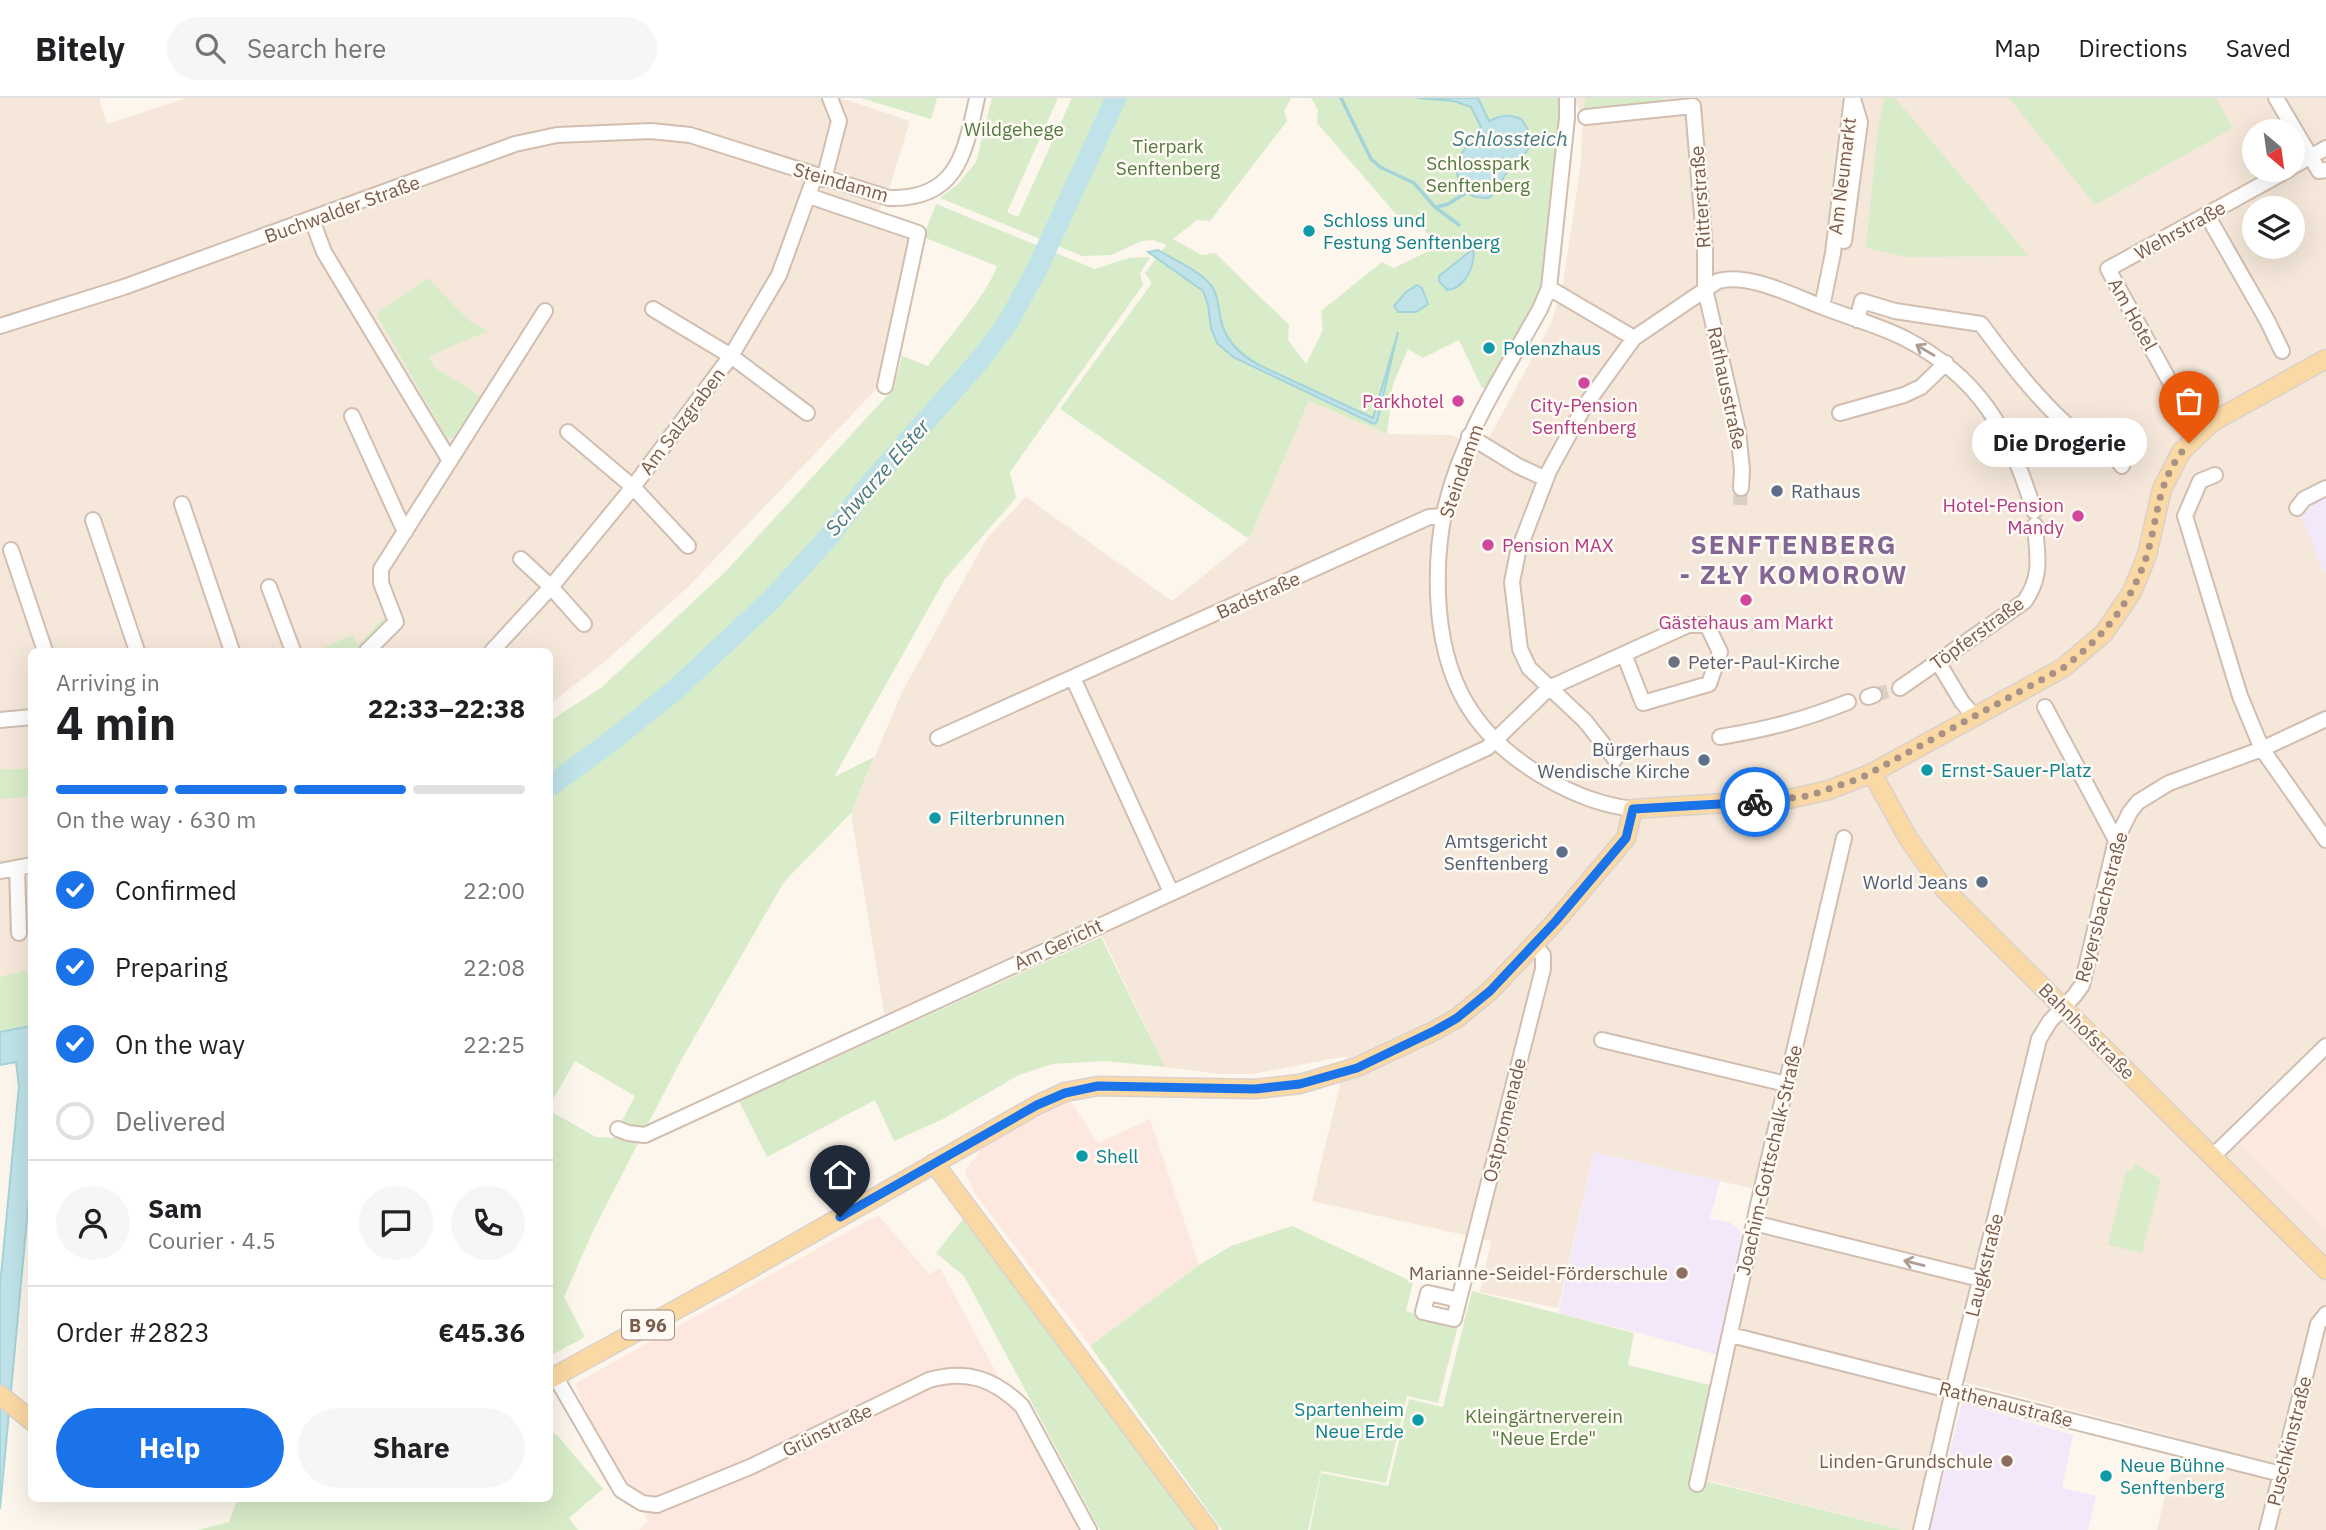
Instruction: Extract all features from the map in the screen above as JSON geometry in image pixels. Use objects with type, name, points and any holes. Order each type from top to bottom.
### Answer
[{"type":"main road","name":"Steindamm","points":[[1633,809],[1789,799],[1829,790],[1872,773],[2063,668],[2090,647],[2114,621],[2132,593],[2147,555],[2155,511],[2166,478],[2181,452],[2201,431],[2232,409],[2326,359]]},
{"type":"main road","name":"Bahnhofstraße","points":[[1872,773],[1908,838],[1944,889],[2326,1270]]},
{"type":"main road","points":[[1208,1530],[934,1164],[1037,1105],[1082,1088],[1255,1089],[1300,1084],[1357,1068],[1436,1030],[1457,1018],[1490,991],[1533,944],[1626,838],[1633,809]]},
{"type":"main road","name":"B 96","points":[[553,1377],[934,1164]]},
{"type":"main road","points":[[0,1395],[25,1416]]},
{"type":"street","name":"Am Salzgraben","points":[[495,648],[551,586],[633,487],[731,356],[779,275],[809,196],[820,177],[839,121],[830,98]]},
{"type":"street","name":"Steindamm","points":[[690,135],[889,198],[913,197],[927,192],[954,173],[960,163],[977,98]]},
{"type":"street","name":"Steindamm","points":[[1567,98],[1549,288],[1469,436],[1444,516],[1437,563],[1442,642],[1449,667],[1468,707],[1494,740],[1532,771],[1581,797],[1604,805],[1633,809]]},
{"type":"street","name":"Am Neumarkt","points":[[1822,307],[1833,253],[1843,249],[1860,122],[1852,98]]},
{"type":"street","points":[[2276,98],[2319,171],[2326,170]]},
{"type":"street","name":"Ritterstraße","points":[[1586,117],[1693,106],[1705,250],[1705,289]]},
{"type":"street","name":"Buchwalder Straße","points":[[0,326],[124,287],[538,138],[651,131],[690,135]]},
{"type":"street","points":[[2305,160],[2326,148]]},
{"type":"street","name":"Wehrstraße","points":[[2108,269],[2266,182]]},
{"type":"street","points":[[809,196],[918,233],[886,386]]},
{"type":"street","points":[[2207,215],[2282,351]]},
{"type":"street","points":[[313,220],[324,252],[450,461]]},
{"type":"street","name":"Am Hotel","points":[[2108,269],[2182,404],[2201,431]]},
{"type":"street","points":[[1615,759],[1585,721],[1529,667],[1520,649],[1514,617],[1512,582],[1518,552],[1546,479],[1584,407],[1634,338],[1705,289],[1729,278],[1742,279],[1822,307]]},
{"type":"street","points":[[1549,288],[1634,338]]},
{"type":"street","name":"Rathausstraße","points":[[1705,289],[1745,470],[1741,488]]},
{"type":"street","points":[[1857,320],[1861,301],[1895,311],[1981,324],[2008,361],[2065,424],[2118,460],[2122,466]]},
{"type":"street","name":"Töpferstraße","points":[[1822,307],[1903,338],[1946,363],[1968,383],[1987,405],[2016,458],[2034,518],[2038,566],[2036,585],[2025,601],[1900,688]]},
{"type":"street","name":"Am Salzgraben","points":[[653,309],[731,356],[807,413]]},
{"type":"street","points":[[370,648],[396,621],[380,583],[381,569],[545,311]]},
{"type":"street","points":[[1840,413],[1904,395],[1921,387],[1946,363]]},
{"type":"street","points":[[352,416],[405,532]]},
{"type":"street","name":"Am Salzgraben","points":[[568,432],[633,487],[688,546]]},
{"type":"street","points":[[1469,436],[1518,466],[1546,479]]},
{"type":"street","points":[[2215,475],[2200,481],[2185,516],[2240,696],[2262,750],[2326,840]]},
{"type":"street","points":[[2297,509],[2304,499],[2326,488]]},
{"type":"street","points":[[182,504],[231,648]]},
{"type":"street","name":"Badstraße","points":[[938,738],[1429,517],[1444,516]]},
{"type":"street","points":[[93,520],[136,648]]},
{"type":"street","points":[[11,550],[44,648]]},
{"type":"street","points":[[521,559],[551,586],[584,624]]},
{"type":"street","points":[[270,587],[292,648]]},
{"type":"street","name":"Am Gericht","points":[[618,1129],[645,1135],[1487,748],[1549,688],[1624,654],[1688,625],[1707,625],[1720,652],[1709,684],[1643,703],[1624,654]]},
{"type":"street","points":[[1938,662],[1962,702],[1974,716]]},
{"type":"street","points":[[1073,678],[1171,892]]},
{"type":"street","points":[[1720,737],[1801,720],[1848,702]]},
{"type":"street","points":[[2045,708],[2116,840]]},
{"type":"street","points":[[0,720],[28,718]]},
{"type":"street","name":"Reyersbachstraße","points":[[2064,1007],[2082,985],[2116,840],[2130,812],[2151,792],[2187,775],[2262,750],[2326,719]]},
{"type":"street","name":"Joachim-Gottschalk-Straße","points":[[1697,1484],[1754,1223],[1844,838]]},
{"type":"street","points":[[0,871],[24,866],[19,933]]},
{"type":"street","name":"Ostpromenade","points":[[1458,1300],[1543,969],[1543,955],[1533,944]]},
{"type":"street","name":"Laugkstraße","points":[[1921,1530],[2039,1039],[2050,1021],[2064,1007]]},
{"type":"street","points":[[1602,1040],[1786,1084]]},
{"type":"street","points":[[2213,1156],[2326,1046]]},
{"type":"street","points":[[1754,1223],[1980,1279]]},
{"type":"street","name":"Puschkinstraße","points":[[2267,1530],[2318,1324],[2326,1314]]},
{"type":"street","name":"Rathenaustraße","points":[[1731,1335],[2281,1474]]},
{"type":"street","name":"Grünstraße","points":[[553,1380],[621,1490],[642,1503],[657,1505],[750,1467],[929,1380],[964,1374],[1006,1390],[1021,1406],[1088,1530]]},
{"type":"shaded area","points":[[0,98],[99,98],[107,124],[187,98],[841,98],[910,121],[888,192],[872,223],[913,237],[882,383],[688,587],[603,663],[553,702],[553,648],[28,648],[28,970],[0,977]]},
{"type":"shaded area","points":[[1574,98],[2326,98],[2326,1530],[2157,1530],[2179,1438],[1948,1378],[1915,1530],[1904,1530],[1705,1480],[1768,1192],[1594,1152],[1558,1308],[1480,1292],[1491,1241],[1312,1201],[1347,1056],[1253,1074],[1220,1074],[1165,1067],[1094,919],[885,1018],[851,813],[902,692],[987,538],[1026,497],[1172,601],[1249,539],[1309,401],[1387,434],[1453,435],[1482,451],[1552,321],[1563,284],[1581,162],[1582,127],[1585,123]]},
{"type":"shaded area","points":[[2326,492],[2324,573],[2302,518],[2319,495]]},
{"type":"shaded area","points":[[2326,1058],[2326,1231],[2237,1143]]},
{"type":"shaded area","points":[[1068,1097],[1098,1143],[1150,1119],[1199,1265],[1090,1346],[974,1192],[965,1171],[982,1148]]},
{"type":"shaded area","points":[[1594,1152],[1720,1181],[1710,1218],[1731,1223],[1742,1235],[1721,1356],[1558,1313]]},
{"type":"shaded area","points":[[878,1215],[929,1274],[940,1268],[1081,1530],[639,1530],[648,1521],[583,1407],[576,1383]]},
{"type":"shaded area","name":"Linden-Grundschule","points":[[1962,1403],[2073,1435],[2062,1488],[2096,1496],[2088,1530],[1930,1530]]},
{"type":"green space","points":[[860,98],[937,98],[931,119]]},
{"type":"green space","points":[[992,98],[1058,98],[1007,212],[1018,217],[1072,98],[1291,98],[1284,111],[1287,121],[1210,221],[1197,220],[1173,239],[1202,255],[1215,253],[1289,325],[1288,340],[1306,364],[1323,330],[1321,311],[1382,262],[1394,268],[1439,246],[1413,218],[1402,221],[1317,123],[1318,110],[1311,98],[1561,98],[1545,277],[1535,308],[1488,390],[1482,388],[1459,340],[1423,358],[1408,349],[1393,384],[1387,434],[1309,401],[1249,539],[1060,409],[1152,283],[1145,273],[1166,245],[1153,240],[1142,241],[1111,255],[1082,256],[940,198],[958,184],[976,162]]},
{"type":"green space","points":[[1586,98],[1663,98],[1664,102],[1584,108]]},
{"type":"green space","points":[[1885,98],[1895,98],[2029,256],[1907,257],[1866,248],[1878,128]]},
{"type":"green space","points":[[2009,98],[2216,98],[2233,128],[2095,205]]},
{"type":"green space","points":[[936,204],[1095,269],[1129,258],[1150,257],[1140,274],[1143,285],[1010,472],[1016,498],[945,579],[834,777],[874,757],[851,813],[784,882],[680,1062],[594,1229],[564,1297],[585,1337],[553,1354],[553,1113],[596,1137],[613,1138],[635,1096],[575,1061],[553,1100],[553,719],[602,687],[726,571],[894,388],[902,356],[928,366],[966,317],[985,290],[997,266],[923,237]]},
{"type":"green space","points":[[428,278],[468,320],[488,331],[429,356],[434,367],[482,397],[457,438],[447,438],[376,314]]},
{"type":"green space","points":[[387,618],[382,629],[364,648],[323,648],[353,635],[358,645],[382,619]]},
{"type":"green space","points":[[0,769],[28,769],[28,797],[0,799]]},
{"type":"green space","points":[[1101,937],[1165,1067],[1105,1061],[1052,1064],[1019,1075],[943,1119],[894,1141],[875,1100],[767,1157],[739,1101]]},
{"type":"green space","points":[[28,970],[28,1027],[0,1032],[0,977]]},
{"type":"green space","points":[[2135,1164],[2161,1179],[2142,1253],[2108,1245],[2127,1170],[2132,1171]]},
{"type":"green space","points":[[967,1214],[1203,1530],[1100,1530],[964,1276],[936,1253]]},
{"type":"green space","points":[[1292,1226],[1413,1282],[1406,1311],[1458,1325],[1438,1403],[1407,1396],[1386,1483],[1321,1471],[1308,1530],[1222,1530],[1090,1346],[1199,1265],[1231,1246]]},
{"type":"green space","name":"Kleingärtnerverein \"Neue Erde\"","points":[[1472,1291],[1634,1333],[1628,1365],[1714,1386],[1693,1478],[1903,1530],[1310,1530],[1321,1473],[1388,1486],[1409,1399],[1443,1407]]},
{"type":"green space","points":[[553,1432],[603,1489],[569,1518],[578,1530],[198,1530],[229,1522],[236,1502],[553,1502]]},
{"type":"water","name":"Schlossteich","points":[[1417,98],[1478,98],[1489,121],[1505,116],[1521,119],[1528,129],[1531,144],[1489,198],[1473,196],[1463,189],[1456,170],[1455,162],[1481,127],[1471,107],[1454,101]]},
{"type":"water","points":[[1473,249],[1473,262],[1468,275],[1459,285],[1447,290],[1439,281],[1439,276]]},
{"type":"water","points":[[1158,250],[1192,269],[1210,284],[1216,294],[1228,338],[1245,356],[1373,418],[1398,332],[1377,422],[1374,424],[1233,357],[1217,343],[1203,291],[1148,252]]},
{"type":"water","points":[[1417,285],[1422,288],[1428,304],[1416,312],[1398,312],[1394,306],[1406,292]]},
{"type":"water","points":[[28,1027],[28,1208],[0,1509],[0,1286],[19,1086],[16,1062],[0,1065],[0,1032]]},
{"type":"waterway","name":"Schwarze Elster","points":[[553,784],[675,690],[770,601],[826,540],[869,485],[980,360],[1007,324],[1037,269],[1116,98]]},
{"type":"waterway","points":[[1341,98],[1371,159],[1380,167],[1414,183],[1435,207],[1459,225]]},
{"type":"waterway","points":[[1437,207],[1466,193]]},
{"type":"tunnel","points":[[1740,505],[1741,488]]},
{"type":"tunnel","points":[[1874,695],[1900,688]]},
{"type":"way so far","points":[[1755,802],[1808,796],[1861,778],[2034,685],[2082,654],[2114,621],[2132,593],[2147,555],[2155,511],[2166,478],[2189,443]]},
{"type":"place","name":"Schloss und Festung Senftenberg","points":[[1309,231]]},
{"type":"place","name":"Polenzhaus","points":[[1489,348]]},
{"type":"place","name":"City-Pension Senftenberg","points":[[1584,383]]},
{"type":"place","name":"Parkhotel","points":[[1458,401]]},
{"type":"place","name":"Die Drogerie","points":[[2189,443]]},
{"type":"place","name":"Rathaus","points":[[1777,491]]},
{"type":"place","name":"Hotel-Pension Mandy","points":[[2078,516]]},
{"type":"place","name":"Pension MAX","points":[[1488,545]]},
{"type":"place","name":"Gästehaus am Markt","points":[[1746,600]]},
{"type":"place","name":"Peter-Paul-Kirche","points":[[1674,662]]},
{"type":"place","name":"Bürgerhaus Wendische Kirche","points":[[1704,760]]},
{"type":"place","name":"Ernst-Sauer-Platz","points":[[1927,770]]},
{"type":"place","name":"Filterbrunnen","points":[[935,818]]},
{"type":"place","name":"Amtsgericht Senftenberg","points":[[1562,852]]},
{"type":"place","name":"World Jeans","points":[[1982,882]]},
{"type":"place","name":"Shell","points":[[1082,1156]]},
{"type":"place","name":"Marianne-Seidel-Förderschule","points":[[1682,1273]]},
{"type":"place","name":"Spartenheim Neue Erde","points":[[1418,1420]]},
{"type":"place","name":"Linden-Grundschule","points":[[2007,1461]]},
{"type":"place","name":"Neue Bühne Senftenberg","points":[[2106,1476]]},
{"type":"district","name":"SENFTENBERG - ZŁY KOMOROW","points":[[1794,559]]},
{"type":"route","points":[[840,1217],[1037,1105],[1082,1088],[1255,1089],[1300,1084],[1357,1068],[1457,1018],[1490,991],[1555,922],[1626,838],[1633,809],[1755,802]]},
{"type":"park label","name":"Wildgehege","points":[[1014,129]]},
{"type":"park label","name":"Tierpark Senftenberg","points":[[1168,157]]},
{"type":"park label","name":"Schlosspark Senftenberg","points":[[1478,174]]}]
